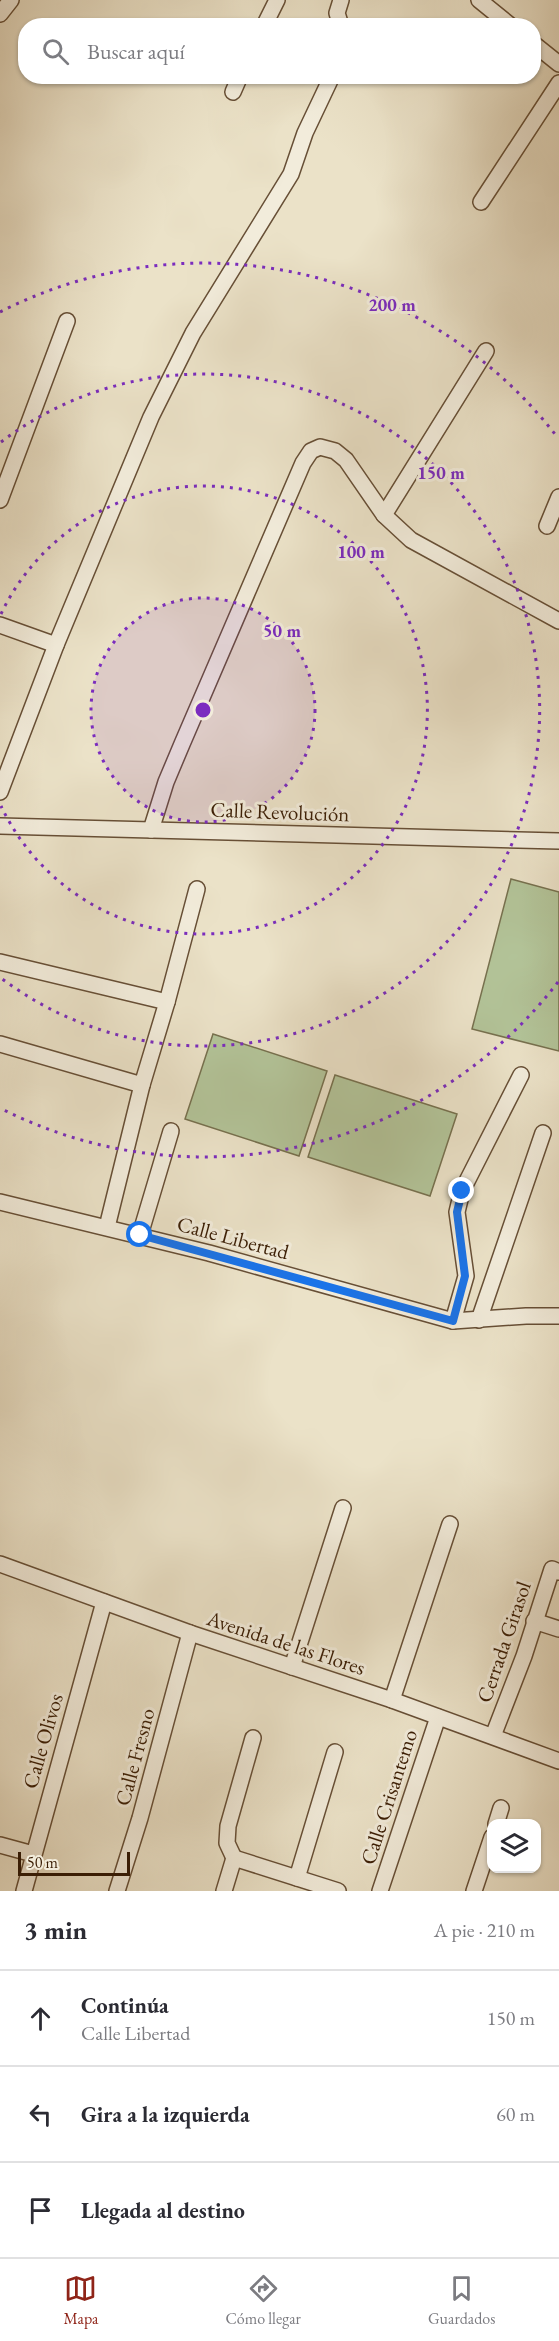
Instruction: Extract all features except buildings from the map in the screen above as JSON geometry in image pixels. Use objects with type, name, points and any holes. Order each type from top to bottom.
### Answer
[{"type":"street","points":[[0,14],[11,0]]},
{"type":"street","points":[[268,18],[277,0]]},
{"type":"street","points":[[339,18],[337,13],[341,0]]},
{"type":"street","points":[[479,0],[501,18]]},
{"type":"street","points":[[541,50],[559,64]]},
{"type":"street","points":[[481,202],[559,83]]},
{"type":"street","points":[[233,92],[236,84]]},
{"type":"street","points":[[0,792],[56,645],[151,417],[193,333],[291,174],[305,133],[328,84]]},
{"type":"street","points":[[0,500],[67,321]]},
{"type":"street","points":[[384,514],[486,351]]},
{"type":"street","points":[[151,830],[166,782],[182,744],[303,463],[312,451],[320,447],[327,447],[346,460],[384,514],[411,540],[431,553],[559,621]]},
{"type":"street","points":[[547,526],[559,497]]},
{"type":"street","points":[[0,625],[56,645]]},
{"type":"street","name":"Calle Revolución","points":[[0,826],[559,841]]},
{"type":"street","points":[[107,1227],[142,1085],[197,888]]},
{"type":"street","points":[[0,962],[167,1002]]},
{"type":"street","points":[[0,1044],[142,1085]]},
{"type":"street","points":[[521,1076],[462,1191],[457,1212],[465,1276],[453,1321],[559,1316]]},
{"type":"street","points":[[140,1235],[171,1131]]},
{"type":"street","points":[[479,1320],[543,1133]]},
{"type":"street","name":"Calle Libertad","points":[[0,1202],[140,1235],[453,1321]]},
{"type":"street","points":[[292,1667],[343,1508]]},
{"type":"street","points":[[392,1700],[450,1524]]},
{"type":"street","name":"Avenida de las Flores","points":[[0,1564],[190,1633],[392,1700],[559,1761]]},
{"type":"street","name":"Cerrada Girasol","points":[[493,1736],[524,1656],[552,1569],[559,1572]]},
{"type":"street","name":"Calle Olivos","points":[[24,1891],[104,1602]]},
{"type":"street","points":[[534,1621],[559,1629]]},
{"type":"street","name":"Calle Fresno","points":[[117,1891],[140,1818],[190,1633]]},
{"type":"street","name":"Calle Crisantemo","points":[[380,1891],[438,1717]]},
{"type":"street","points":[[224,1891],[234,1858],[227,1843],[228,1826],[253,1738]]},
{"type":"street","points":[[297,1878],[335,1752]]},
{"type":"street","points":[[498,1819],[501,1808]]},
{"type":"street","points":[[0,1845],[33,1854]]},
{"type":"street","points":[[474,1891],[487,1852]]},
{"type":"street","points":[[234,1858],[338,1891]]},
{"type":"green space","points":[[511,879],[559,892],[559,1051],[472,1029]]},
{"type":"green space","points":[[213,1034],[327,1071],[299,1156],[185,1119]]},
{"type":"green space","points":[[335,1075],[457,1114],[430,1196],[308,1157]]},
{"type":"route","points":[[140,1235],[209,1252],[453,1321],[465,1276],[457,1212],[462,1191]]}]
